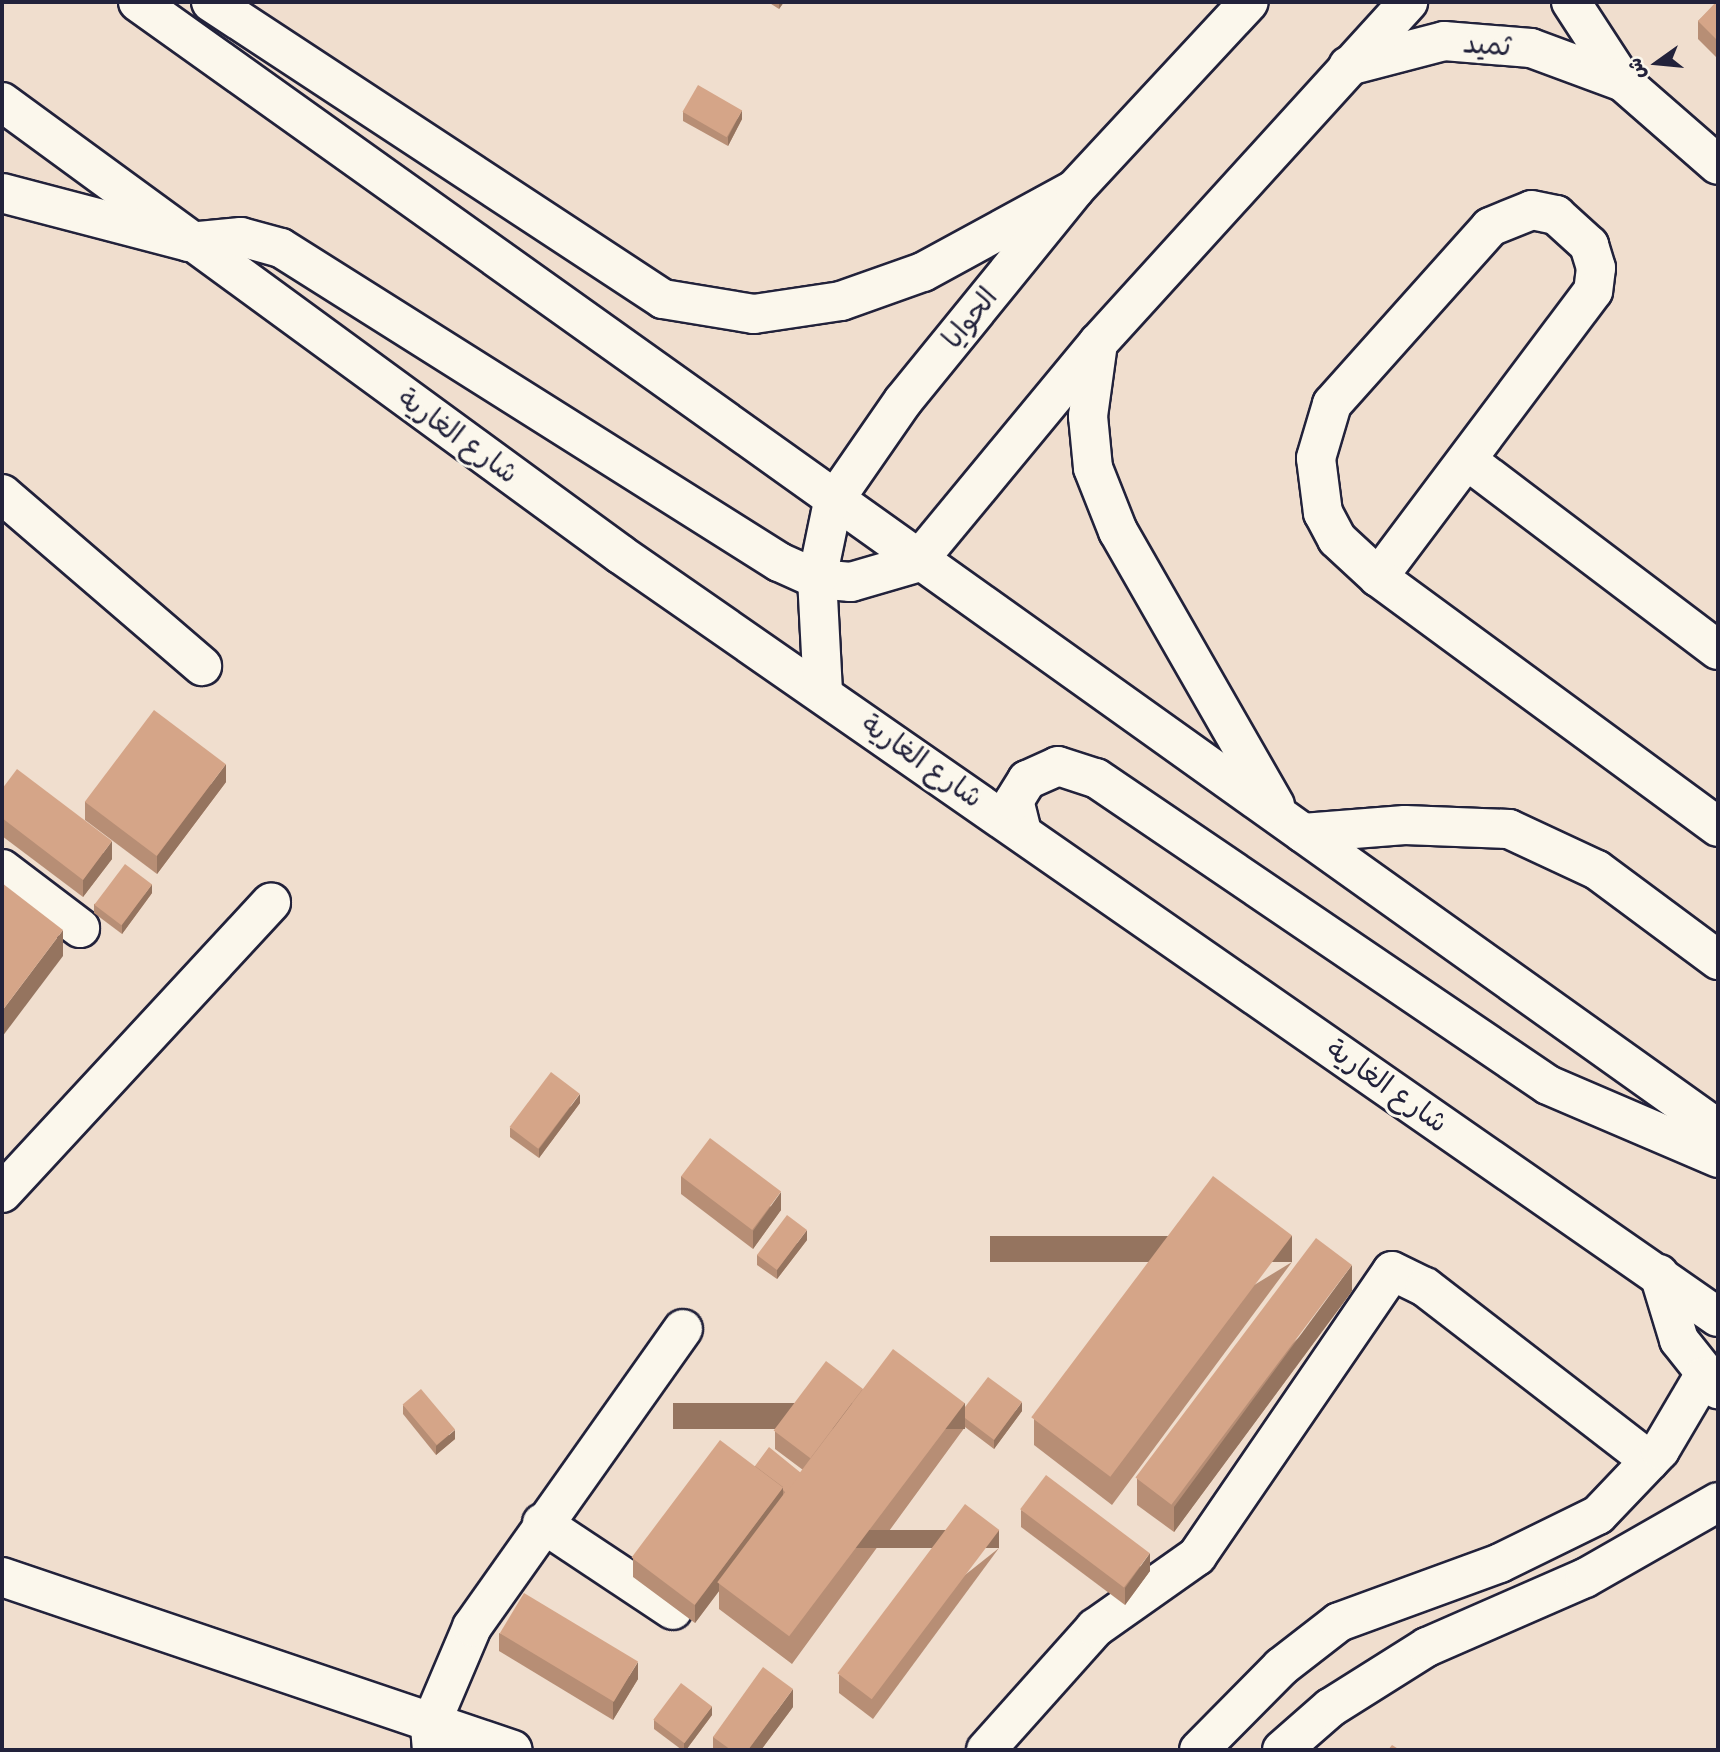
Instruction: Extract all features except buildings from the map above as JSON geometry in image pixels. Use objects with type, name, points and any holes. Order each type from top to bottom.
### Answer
[{"type":"street","points":[[138,2],[916,563],[1293,826],[1718,1129]]},
{"type":"street","points":[[211,2],[663,299],[754,313],[841,301],[923,272],[1075,189]]},
{"type":"street","name":"الحوايا","points":[[823,692],[817,579],[832,502],[903,401],[1075,189],[1249,2]]},
{"type":"street","points":[[189,242],[241,237],[281,248],[779,562],[817,579],[886,576],[916,563],[1098,343],[1408,2]]},
{"type":"street","name":"ثميد","points":[[1571,2],[1623,82],[1718,164]]},
{"type":"street","name":"ثميد","points":[[1348,66],[1444,41],[1531,48],[1623,82]]},
{"type":"street","name":"شارع الغارية","points":[[2,102],[189,242],[620,554],[823,692],[1718,1317]]},
{"type":"street","name":"شارع الغارية","points":[[2,193],[189,242]]},
{"type":"street","points":[[1378,578],[1593,291],[1596,268],[1589,245],[1556,215],[1521,212],[1490,227],[1332,404],[1316,458],[1323,513],[1337,539],[1378,578],[1718,827]]},
{"type":"street","points":[[1098,343],[1088,416],[1093,468],[1118,531],[1293,826]]},
{"type":"street","points":[[1468,461],[1718,650]]},
{"type":"street","points":[[2,494],[202,666]]},
{"type":"street","points":[[1022,832],[1014,801],[1027,780],[1058,766],[1096,778],[1548,1086],[1718,1158]]},
{"type":"street","points":[[1293,826],[1405,825],[1510,829],[1597,870],[1718,960]]},
{"type":"street","points":[[2,869],[80,928]]},
{"type":"street","points":[[2,1193],[271,903]]},
{"type":"street","points":[[986,1750],[1095,1628],[1197,1556],[1392,1271],[1424,1287],[1650,1461]]},
{"type":"street","points":[[1199,1750],[1280,1667],[1339,1622],[1451,1581],[1598,1515],[1650,1461],[1711,1383],[1679,1340],[1659,1274]]},
{"type":"street","points":[[431,1738],[472,1627],[542,1523],[683,1329]]},
{"type":"street","points":[[1282,1750],[1377,1676],[1479,1624],[1585,1578],[1718,1502]]},
{"type":"street","points":[[542,1523],[673,1610]]},
{"type":"street","points":[[2,1577],[431,1738],[513,1750]]},
{"type":"street","points":[[1451,1581],[1479,1624]]}]
